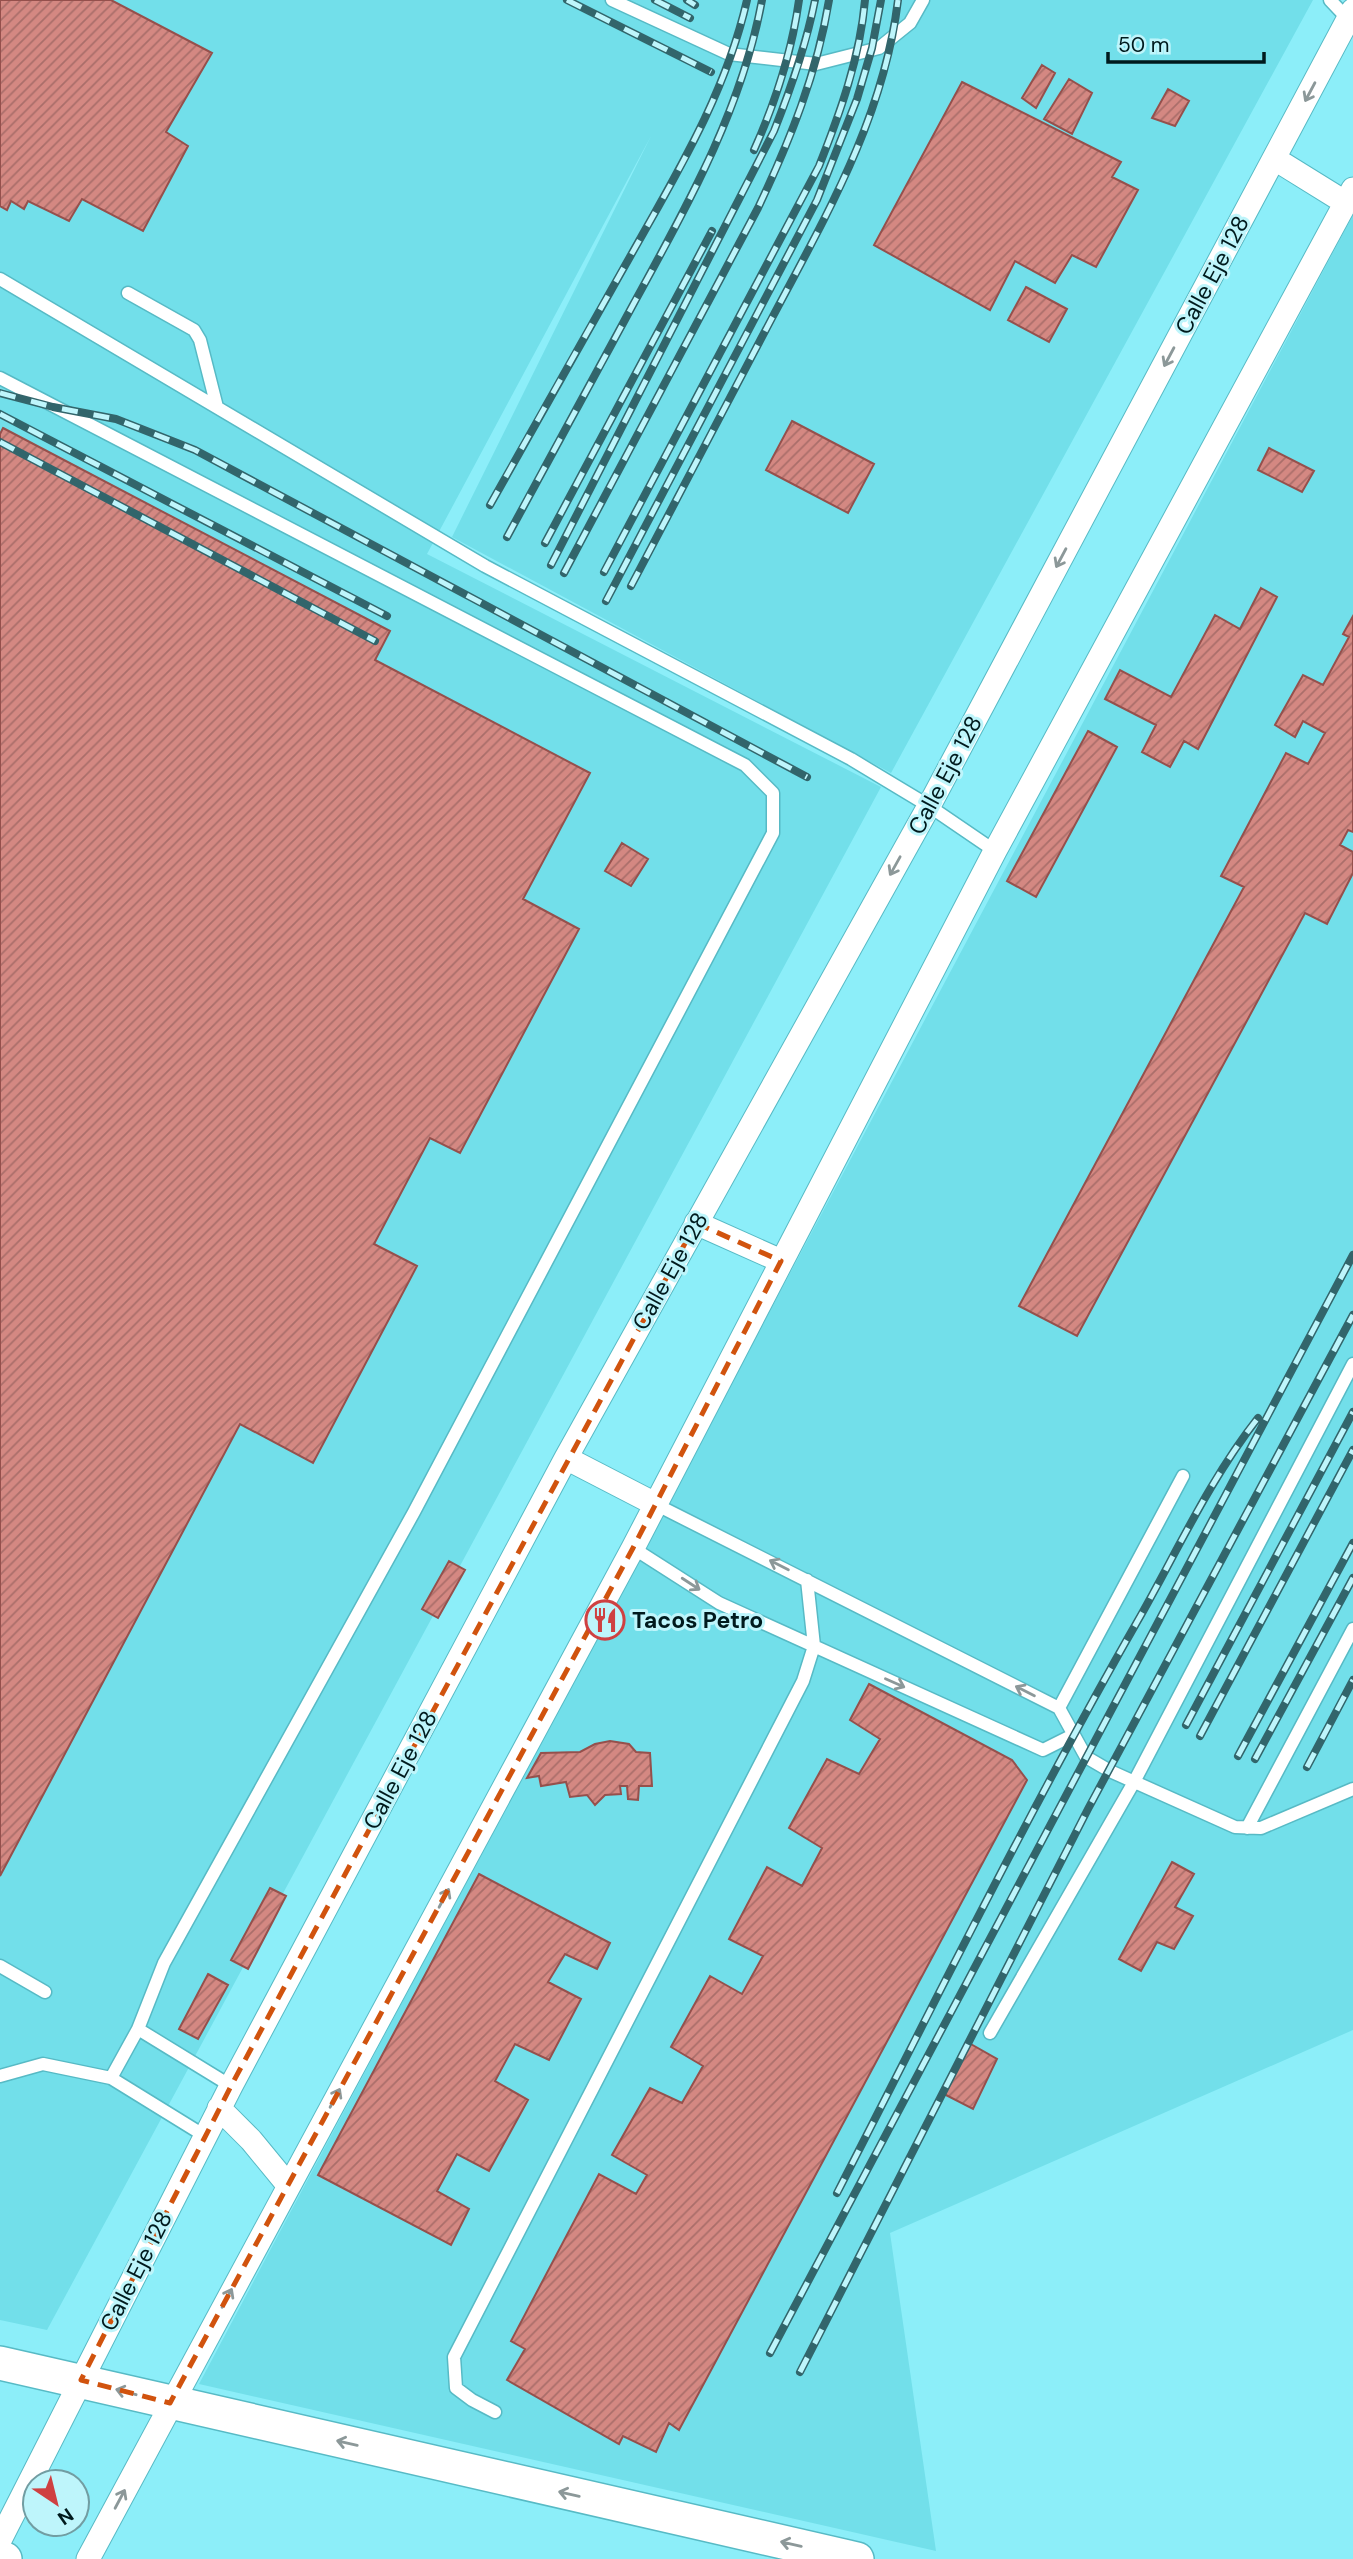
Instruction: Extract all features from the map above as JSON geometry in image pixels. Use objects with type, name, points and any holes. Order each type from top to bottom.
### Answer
[{"type":"street","name":"Calle Eje 128","points":[[0,2540],[219,2108],[566,1458],[929,806],[1351,14]]},
{"type":"street","points":[[88,2559],[633,1548],[995,851],[1349,196],[1275,159]]},
{"type":"street","points":[[696,1223],[781,1261]]},
{"type":"street","points":[[566,1458],[655,1504]]},
{"type":"street","points":[[219,2108],[251,2140],[288,2185]]},
{"type":"street","points":[[0,2363],[845,2558]]},
{"type":"street","points":[[0,2558],[5,2559]]},
{"type":"lane","points":[[612,0],[729,54],[816,64],[879,48],[910,23],[923,0]]},
{"type":"lane","points":[[1330,0],[1351,14]]},
{"type":"lane","points":[[0,267],[4,281],[485,566],[851,759],[929,806],[995,851]]},
{"type":"lane","points":[[128,293],[194,330],[200,340],[218,407]]},
{"type":"lane","points":[[0,379],[746,765],[773,793],[773,833],[414,1512],[164,1964],[138,2029],[111,2078]]},
{"type":"lane","points":[[990,2033],[1134,1782],[1353,1364]]},
{"type":"lane","points":[[1059,1708],[1183,1476]]},
{"type":"lane","points":[[655,1504],[1059,1708],[1086,1757],[1134,1782],[1235,1827],[1261,1828],[1353,1789]]},
{"type":"lane","points":[[633,1548],[719,1603],[1042,1750],[1073,1735]]},
{"type":"lane","points":[[495,2412],[456,2388],[454,2357],[803,1681],[814,1646],[807,1580]]},
{"type":"lane","points":[[1247,1828],[1353,1629]]},
{"type":"lane","points":[[0,1966],[45,1992]]},
{"type":"lane","points":[[138,2029],[231,2086]]},
{"type":"lane","points":[[0,2076],[43,2064],[111,2078],[205,2136]]},
{"type":"highlighted area","points":[[696,1223],[781,1261],[633,1548],[170,2403],[81,2380],[231,2086]]},
{"type":"shaded area","points":[[0,0],[1313,0],[891,773],[452,537],[651,136],[427,554],[881,787],[47,2330],[0,2320]]},
{"type":"shaded area","points":[[1353,215],[1353,2030],[890,2233],[936,2551],[199,2384]]},
{"type":"building","points":[[0,0],[111,0],[212,53],[166,132],[188,146],[143,231],[82,199],[69,221],[28,201],[24,209],[11,201],[7,210],[0,206]]},
{"type":"building","points":[[1042,65],[1055,73],[1036,108],[1022,98]]},
{"type":"building","points":[[1069,79],[1092,93],[1072,134],[1044,119]]},
{"type":"building","points":[[962,82],[1121,162],[1112,177],[1138,190],[1096,267],[1072,255],[1055,283],[1015,261],[990,310],[874,245]]},
{"type":"building","points":[[1168,89],[1189,101],[1175,126],[1152,118]]},
{"type":"building","points":[[1026,287],[1067,309],[1049,342],[1008,320]]},
{"type":"building","points":[[792,421],[874,464],[848,513],[766,470]]},
{"type":"building","points":[[3,428],[390,631],[375,660],[590,773],[523,899],[579,929],[460,1153],[430,1138],[374,1244],[417,1266],[313,1463],[240,1424],[0,1876],[0,434]]},
{"type":"building","points":[[1269,448],[1314,471],[1302,492],[1258,470]]},
{"type":"building","points":[[1261,588],[1277,597],[1198,749],[1184,741],[1170,767],[1142,752],[1156,725],[1105,699],[1120,670],[1171,697],[1215,615],[1240,629]]},
{"type":"building","points":[[1353,616],[1353,832],[1348,830],[1340,845],[1353,852],[1353,873],[1327,924],[1305,913],[1077,1336],[1019,1306],[1244,887],[1221,876],[1286,753],[1308,764],[1325,733],[1303,721],[1295,737],[1275,725],[1303,675],[1323,685],[1349,637],[1343,634]]},
{"type":"building","points":[[1088,731],[1117,747],[1036,897],[1007,881]]},
{"type":"building","points":[[622,843],[648,859],[631,886],[605,871]]},
{"type":"building","points":[[449,1561],[465,1570],[438,1618],[422,1609]]},
{"type":"building","points":[[869,1684],[1012,1760],[1027,1780],[679,2430],[669,2423],[656,2452],[623,2436],[619,2444],[507,2380],[525,2349],[511,2341],[599,2174],[636,2194],[647,2175],[612,2155],[650,2088],[682,2103],[703,2066],[671,2047],[710,1976],[742,1994],[763,1956],[729,1939],[767,1867],[802,1886],[822,1848],[789,1828],[827,1759],[859,1774],[880,1739],[850,1720]]},
{"type":"building","points":[[610,1741],[629,1744],[636,1752],[650,1753],[652,1786],[639,1786],[638,1800],[628,1799],[627,1786],[620,1786],[621,1794],[605,1795],[595,1805],[587,1795],[570,1797],[566,1782],[541,1786],[539,1776],[527,1778],[541,1753],[580,1752],[595,1744]]},
{"type":"building","points":[[1172,1862],[1194,1874],[1175,1907],[1193,1916],[1174,1949],[1157,1942],[1141,1971],[1119,1959]]},
{"type":"building","points":[[479,1874],[610,1943],[597,1969],[565,1954],[548,1982],[581,1999],[549,2060],[515,2044],[495,2081],[528,2100],[489,2171],[457,2154],[437,2191],[469,2209],[451,2245],[318,2175]]},
{"type":"building","points":[[270,1888],[286,1896],[248,1969],[231,1960]]},
{"type":"building","points":[[208,1974],[228,1985],[198,2039],[179,2029]]},
{"type":"building","points":[[969,2043],[997,2059],[973,2109],[942,2093]]},
{"type":"railway","points":[[567,0],[711,72]]},
{"type":"railway","points":[[655,0],[690,18]]},
{"type":"railway","points":[[687,0],[695,5]]},
{"type":"railway","points":[[490,505],[666,194],[698,132],[726,68],[747,0]]},
{"type":"railway","points":[[507,537],[693,193],[741,80],[762,0]]},
{"type":"railway","points":[[754,150],[782,76],[799,0]]},
{"type":"railway","points":[[551,565],[774,131],[798,67],[815,0]]},
{"type":"railway","points":[[564,573],[758,208],[781,157],[810,80],[829,0]]},
{"type":"railway","points":[[604,572],[819,166],[854,64],[865,0]]},
{"type":"railway","points":[[606,601],[817,200],[857,99],[872,48],[881,0]]},
{"type":"railway","points":[[631,586],[813,242],[850,165],[880,85],[898,0]]},
{"type":"railway","points":[[545,543],[712,231]]},
{"type":"railway","points":[[0,393],[116,419],[195,450],[807,777]]},
{"type":"railway","points":[[0,414],[387,616]]},
{"type":"railway","points":[[0,442],[375,641]]},
{"type":"railway","points":[[770,2353],[1353,1255]]},
{"type":"railway","points":[[800,2372],[1088,1809],[1353,1315]]},
{"type":"railway","points":[[1186,1725],[1353,1412]]},
{"type":"railway","points":[[837,2193],[1059,1763],[1208,1492],[1258,1418]]},
{"type":"railway","points":[[1200,1736],[1353,1450]]},
{"type":"railway","points":[[1238,1756],[1353,1543]]},
{"type":"railway","points":[[1255,1759],[1353,1578]]},
{"type":"railway","points":[[1307,1767],[1353,1680]]},
{"type":"place","name":"Tacos Petro","points":[[605,1620]]}]
